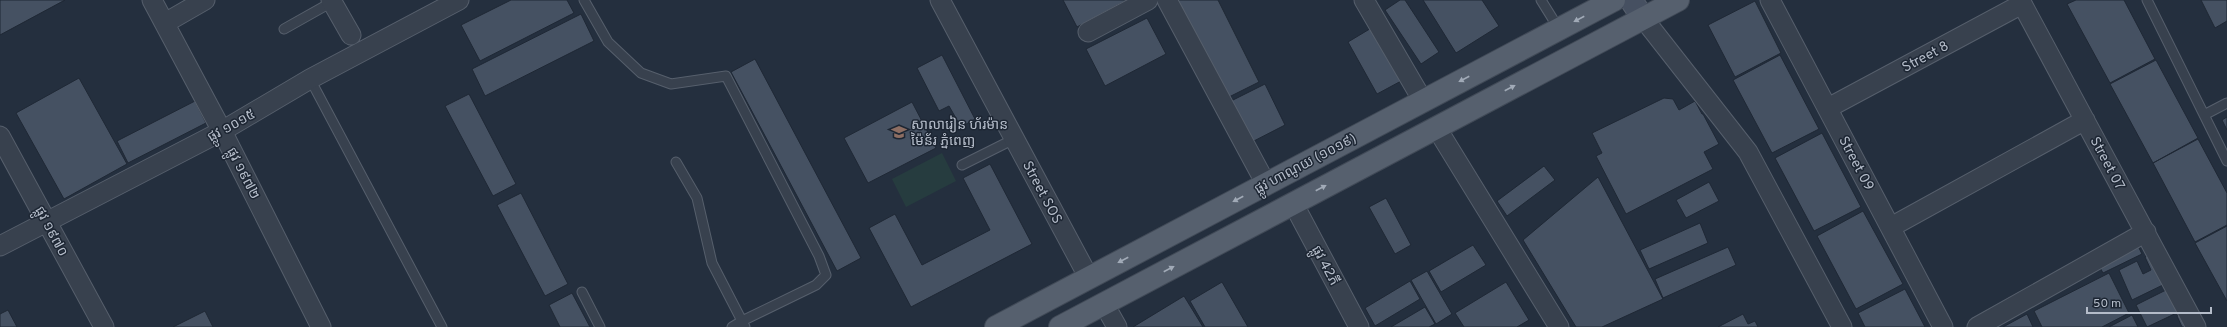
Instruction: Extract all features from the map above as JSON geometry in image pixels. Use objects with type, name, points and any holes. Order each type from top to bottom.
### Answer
[{"type":"main road","name":"ផ្លូវ ហាណូយ (១០១៩)","points":[[996,327],[1614,0]]},
{"type":"main road","points":[[1631,0],[1643,18]]},
{"type":"main road","points":[[1060,327],[1678,0]]},
{"type":"street","name":"ផ្លូវ ១៩៧២","points":[[152,0],[222,130],[321,327]]},
{"type":"street","points":[[165,23],[204,0]]},
{"type":"street","name":"ផ្លូវ ១០១៥","points":[[0,246],[222,130],[434,6],[459,0]]},
{"type":"street","name":"Street SOS","points":[[940,0],[1089,278]]},
{"type":"street","points":[[1088,32],[1148,0]]},
{"type":"street","points":[[1167,0],[1266,184]]},
{"type":"street","points":[[1364,0],[1423,101]]},
{"type":"street","name":"Street 09","points":[[1770,0],[1943,327]]},
{"type":"street","points":[[331,1],[350,35]]},
{"type":"street","name":"Street 8","points":[[1828,108],[2021,2]]},
{"type":"street","name":"Street 07","points":[[2021,2],[2196,327]]},
{"type":"street","points":[[1643,18],[1748,152],[1842,327]]},
{"type":"street","points":[[1891,227],[2085,120]]},
{"type":"street","points":[[1436,127],[1559,327]]},
{"type":"street","name":"ផ្លូវ ១៩៧០","points":[[0,136],[104,327]]},
{"type":"street","name":"ផ្លូវ 42ភី","points":[[1293,203],[1359,327]]},
{"type":"street","points":[[1977,327],[2146,232]]},
{"type":"street","points":[[1104,304],[1117,327]]},
{"type":"lane","points":[[584,0],[608,42],[641,73],[671,84],[726,76],[819,256],[826,275],[816,285],[744,324],[732,327]]},
{"type":"lane","points":[[1542,0],[1559,30]]},
{"type":"lane","points":[[2147,0],[2227,161]]},
{"type":"lane","points":[[284,29],[331,1]]},
{"type":"lane","points":[[310,79],[442,327]]},
{"type":"lane","points":[[2204,115],[2227,103]]},
{"type":"lane","points":[[962,165],[1014,139]]},
{"type":"lane","points":[[676,162],[697,198],[712,263],[744,324]]},
{"type":"lane","points":[[582,292],[600,327]]},
{"type":"green space","points":[[942,153],[956,181],[906,207],[892,179]]},
{"type":"building","points":[[0,0],[65,0],[0,35]]},
{"type":"building","points":[[511,0],[567,0],[574,13],[480,61],[461,25]]},
{"type":"building","points":[[1063,0],[1127,0],[1077,27]]},
{"type":"building","points":[[1179,0],[1218,0],[1259,82],[1223,100],[1175,2]]},
{"type":"building","points":[[1400,0],[1405,0],[1439,52],[1421,64],[1385,10]]},
{"type":"building","points":[[1423,0],[1482,0],[1499,26],[1456,53]]},
{"type":"building","points":[[2076,0],[2124,0],[2155,59],[2110,83],[2067,4]]},
{"type":"building","points":[[2201,0],[2227,0],[2227,21],[2215,28]]},
{"type":"building","points":[[1755,1],[1781,53],[1735,77],[1708,25]]},
{"type":"building","points":[[581,14],[594,41],[485,96],[472,69]]},
{"type":"building","points":[[1147,18],[1166,54],[1105,86],[1086,49]]},
{"type":"building","points":[[1373,27],[1403,80],[1377,94],[1348,42]]},
{"type":"building","points":[[942,55],[975,119],[961,127],[949,106],[939,111],[917,68]]},
{"type":"building","points":[[1780,55],[1819,129],[1772,153],[1733,80]]},
{"type":"building","points":[[755,59],[861,258],[837,271],[731,72]]},
{"type":"building","points":[[2156,60],[2198,138],[2153,163],[2110,84]]},
{"type":"building","points":[[79,78],[127,164],[64,199],[16,113]]},
{"type":"building","points":[[1265,84],[1285,125],[1250,143],[1229,102]]},
{"type":"building","points":[[469,94],[516,184],[493,196],[445,106]]},
{"type":"building","points":[[1664,98],[1673,99],[1679,110],[1695,101],[1719,144],[1704,152],[1713,169],[1626,214],[1596,156],[1602,153],[1592,133]]},
{"type":"building","points":[[195,101],[206,123],[128,163],[117,141]]},
{"type":"building","points":[[912,102],[936,148],[868,183],[844,138]]},
{"type":"building","points":[[2227,117],[2227,130],[2222,120]]},
{"type":"building","points":[[1822,133],[1861,207],[1814,231],[1775,158]]},
{"type":"building","points":[[2198,139],[2227,193],[2227,225],[2195,242],[2153,163]]},
{"type":"building","points":[[990,164],[1032,244],[911,307],[869,228],[895,214],[922,265],[990,230],[963,178]]},
{"type":"building","points":[[1544,166],[1555,180],[1507,216],[1497,201]]},
{"type":"building","points":[[1598,177],[1663,299],[1602,327],[1576,327],[1523,240]]},
{"type":"building","points":[[1709,182],[1719,201],[1686,218],[1676,200]]},
{"type":"building","points":[[521,193],[568,284],[545,296],[497,205]]},
{"type":"building","points":[[1386,198],[1411,245],[1395,254],[1369,207]]},
{"type":"building","points":[[1863,211],[1903,284],[1856,309],[1817,236]]},
{"type":"building","points":[[1700,223],[1708,243],[1649,269],[1640,250]]},
{"type":"building","points":[[2227,226],[2227,301],[2195,243]]},
{"type":"building","points":[[2137,244],[2142,254],[2103,273],[2098,264]]},
{"type":"building","points":[[1473,245],[1486,265],[1441,292],[1429,271]]},
{"type":"building","points":[[1728,247],[1736,265],[1663,298],[1655,279]]},
{"type":"building","points":[[2154,253],[2169,282],[2132,300],[2119,270],[2137,261],[2143,274],[2151,270],[2145,257]]},
{"type":"building","points":[[1427,271],[1452,314],[1436,324],[1411,280]]},
{"type":"building","points":[[2109,273],[2129,313],[2102,327],[2042,327],[2034,311]]},
{"type":"building","points":[[1410,281],[1420,299],[1375,326],[1365,308]]},
{"type":"building","points":[[1222,282],[1248,327],[1205,327],[1190,301]]},
{"type":"building","points":[[1506,282],[1529,320],[1517,327],[1464,327],[1455,313]]},
{"type":"building","points":[[2172,287],[2183,310],[2147,327],[2136,305]]},
{"type":"building","points":[[1905,289],[1925,327],[1865,327],[1858,313]]},
{"type":"building","points":[[572,293],[590,327],[560,327],[549,305]]},
{"type":"building","points":[[1184,296],[1203,327],[1133,327]]},
{"type":"building","points":[[1425,307],[1435,324],[1429,327],[1391,327]]},
{"type":"building","points":[[8,310],[17,327],[0,327],[0,314]]},
{"type":"building","points":[[205,311],[213,327],[173,327]]},
{"type":"building","points":[[2185,311],[2193,327],[2182,327],[2177,316]]},
{"type":"building","points":[[1743,314],[1748,324],[1755,321],[1758,327],[1718,327]]},
{"type":"building","points":[[2027,314],[2033,327],[2003,327]]},
{"type":"building","points":[[2132,315],[2138,327],[2109,327]]},
{"type":"place","name":"សាលារៀន ហ័រម៉ាន ម៉ៃន័រ ភ្នំពេញ","points":[[899,132]]}]
